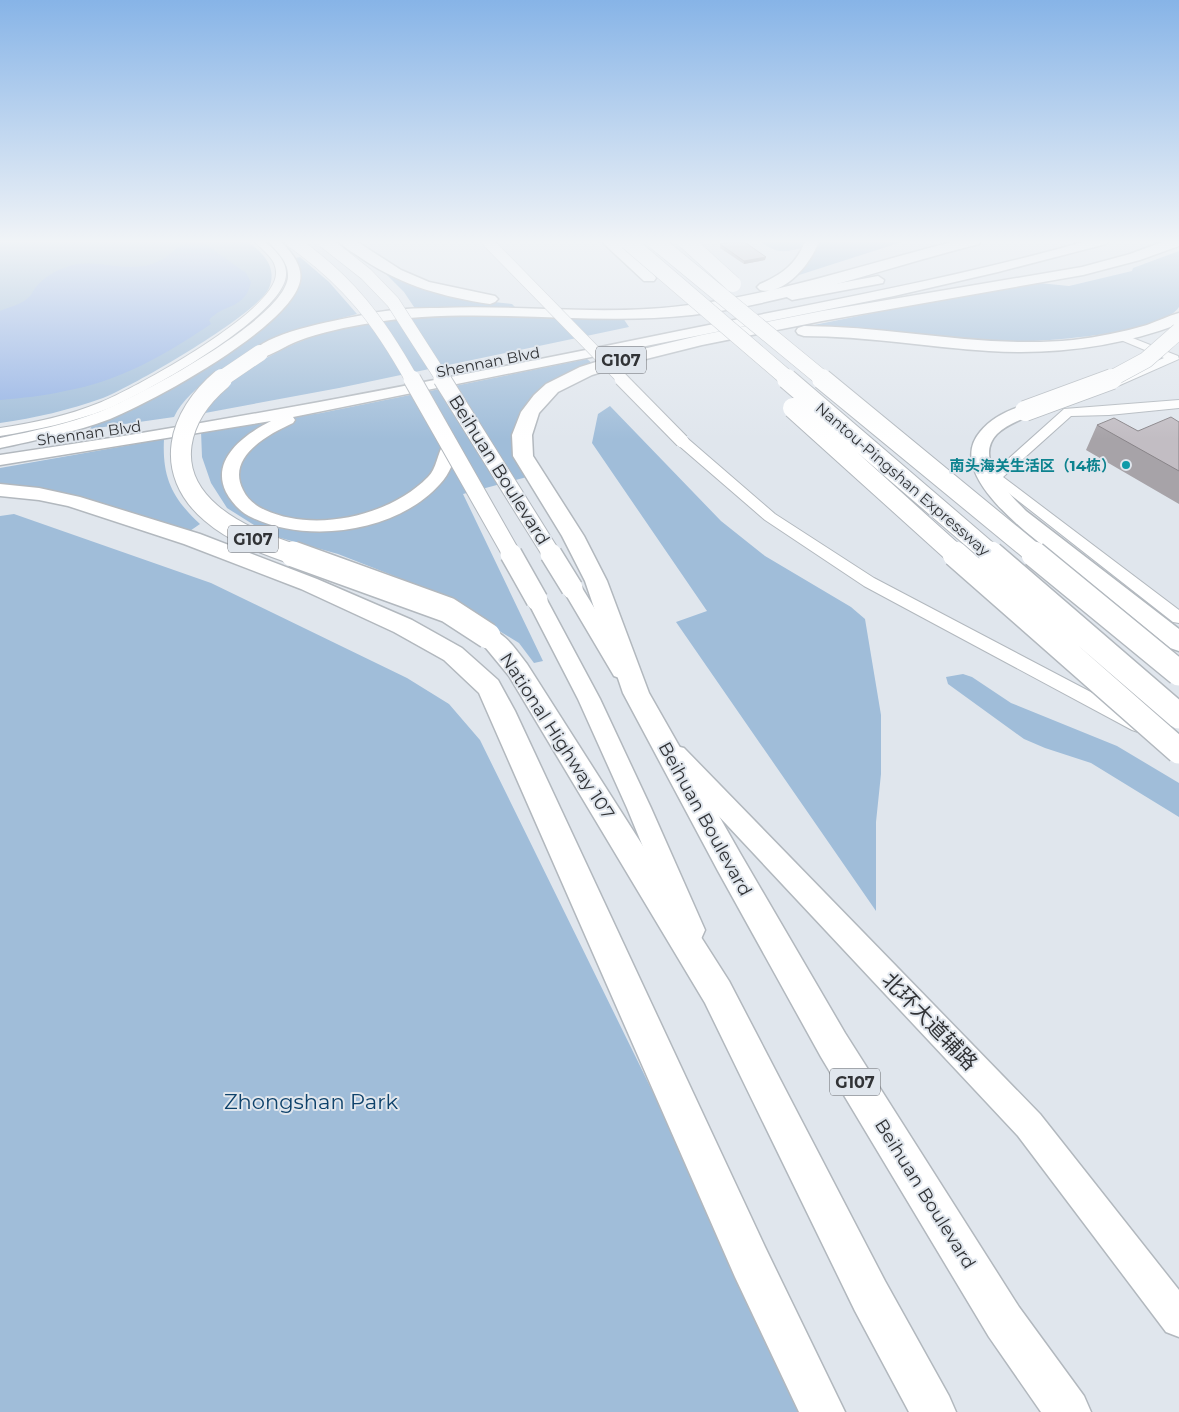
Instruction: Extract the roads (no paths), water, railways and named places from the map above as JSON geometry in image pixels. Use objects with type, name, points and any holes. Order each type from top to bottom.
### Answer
[{"type":"highway","points":[[681,307],[1016,609],[1179,751]]},
{"type":"highway","name":"Nantou-Pingshan Expressway","points":[[703,307],[1179,716]]},
{"type":"highway","name":"National Highway 107","points":[[713,307],[629,315],[448,312],[393,315],[362,319],[314,330],[274,345],[224,377],[204,397],[188,419],[183,430],[180,453],[181,467],[190,491],[209,512],[245,535],[448,610],[469,622],[503,650],[518,670],[717,992]]},
{"type":"highway","points":[[688,318],[718,307]]},
{"type":"highway","name":"Nantou-Pingshan Expressway","points":[[734,307],[1179,673]]},
{"type":"highway","points":[[758,307],[824,367],[906,448]]},
{"type":"highway","name":"G107","points":[[636,693],[596,581],[573,536],[523,456],[522,435],[530,412],[552,388],[586,371],[651,352],[726,335],[873,307]]},
{"type":"highway","points":[[726,335],[806,331],[850,332],[965,344],[1022,346],[1066,344],[1120,336],[1160,326],[1179,318]]},
{"type":"highway","points":[[1179,331],[1154,355],[1113,379],[1005,420],[989,431],[981,445],[980,460],[986,477],[1000,497],[1019,515],[1179,642]]},
{"type":"highway","points":[[0,490],[56,497],[192,539],[309,584],[428,639],[453,654],[489,687],[502,711],[750,1262],[822,1412]]},
{"type":"highway","name":"Beihuan Boulevard","points":[[636,693],[832,1045],[1004,1322],[1068,1412]]},
{"type":"highway","name":"Beihuan Boulevard","points":[[717,992],[870,1296],[933,1412]]},
{"type":"main road","points":[[0,445],[73,425],[140,400],[183,376],[262,322],[279,307]]},
{"type":"main road","name":"Beihuan Boulevard","points":[[364,307],[379,324],[537,600],[600,724],[639,808],[717,992]]},
{"type":"main road","name":"Beihuan Boulevard","points":[[396,307],[636,693]]},
{"type":"main road","name":"Shennan Blvd","points":[[0,445],[98,433],[322,394],[539,352],[740,307]]},
{"type":"main road","name":"Shennan Blvd","points":[[0,460],[78,450],[331,405],[521,369],[821,307]]},
{"type":"main road","points":[[331,405],[271,426],[257,435],[236,456],[231,467],[230,478],[232,490],[242,503],[260,515],[280,522],[302,525],[333,525],[363,520],[393,510],[415,498],[434,482],[445,465],[450,448]]},
{"type":"main road","name":"北环大道辅路","points":[[662,740],[1029,1125],[1179,1319]]},
{"type":"street","points":[[0,432],[72,417],[120,399],[152,382],[240,325],[261,307]]},
{"type":"street","points":[[550,307],[682,441],[770,517],[869,582],[1179,746]]},
{"type":"street","points":[[1120,336],[1174,358],[1140,374],[1057,404],[1068,412],[1109,411],[1179,404]]},
{"type":"street","points":[[1068,412],[995,477],[1179,618]]},
{"type":"place","name":"南头海关生活区（14栋）","points":[[1126,465]]},
{"type":"park label","name":"Zhongshan Park","points":[[311,1101]]}]
